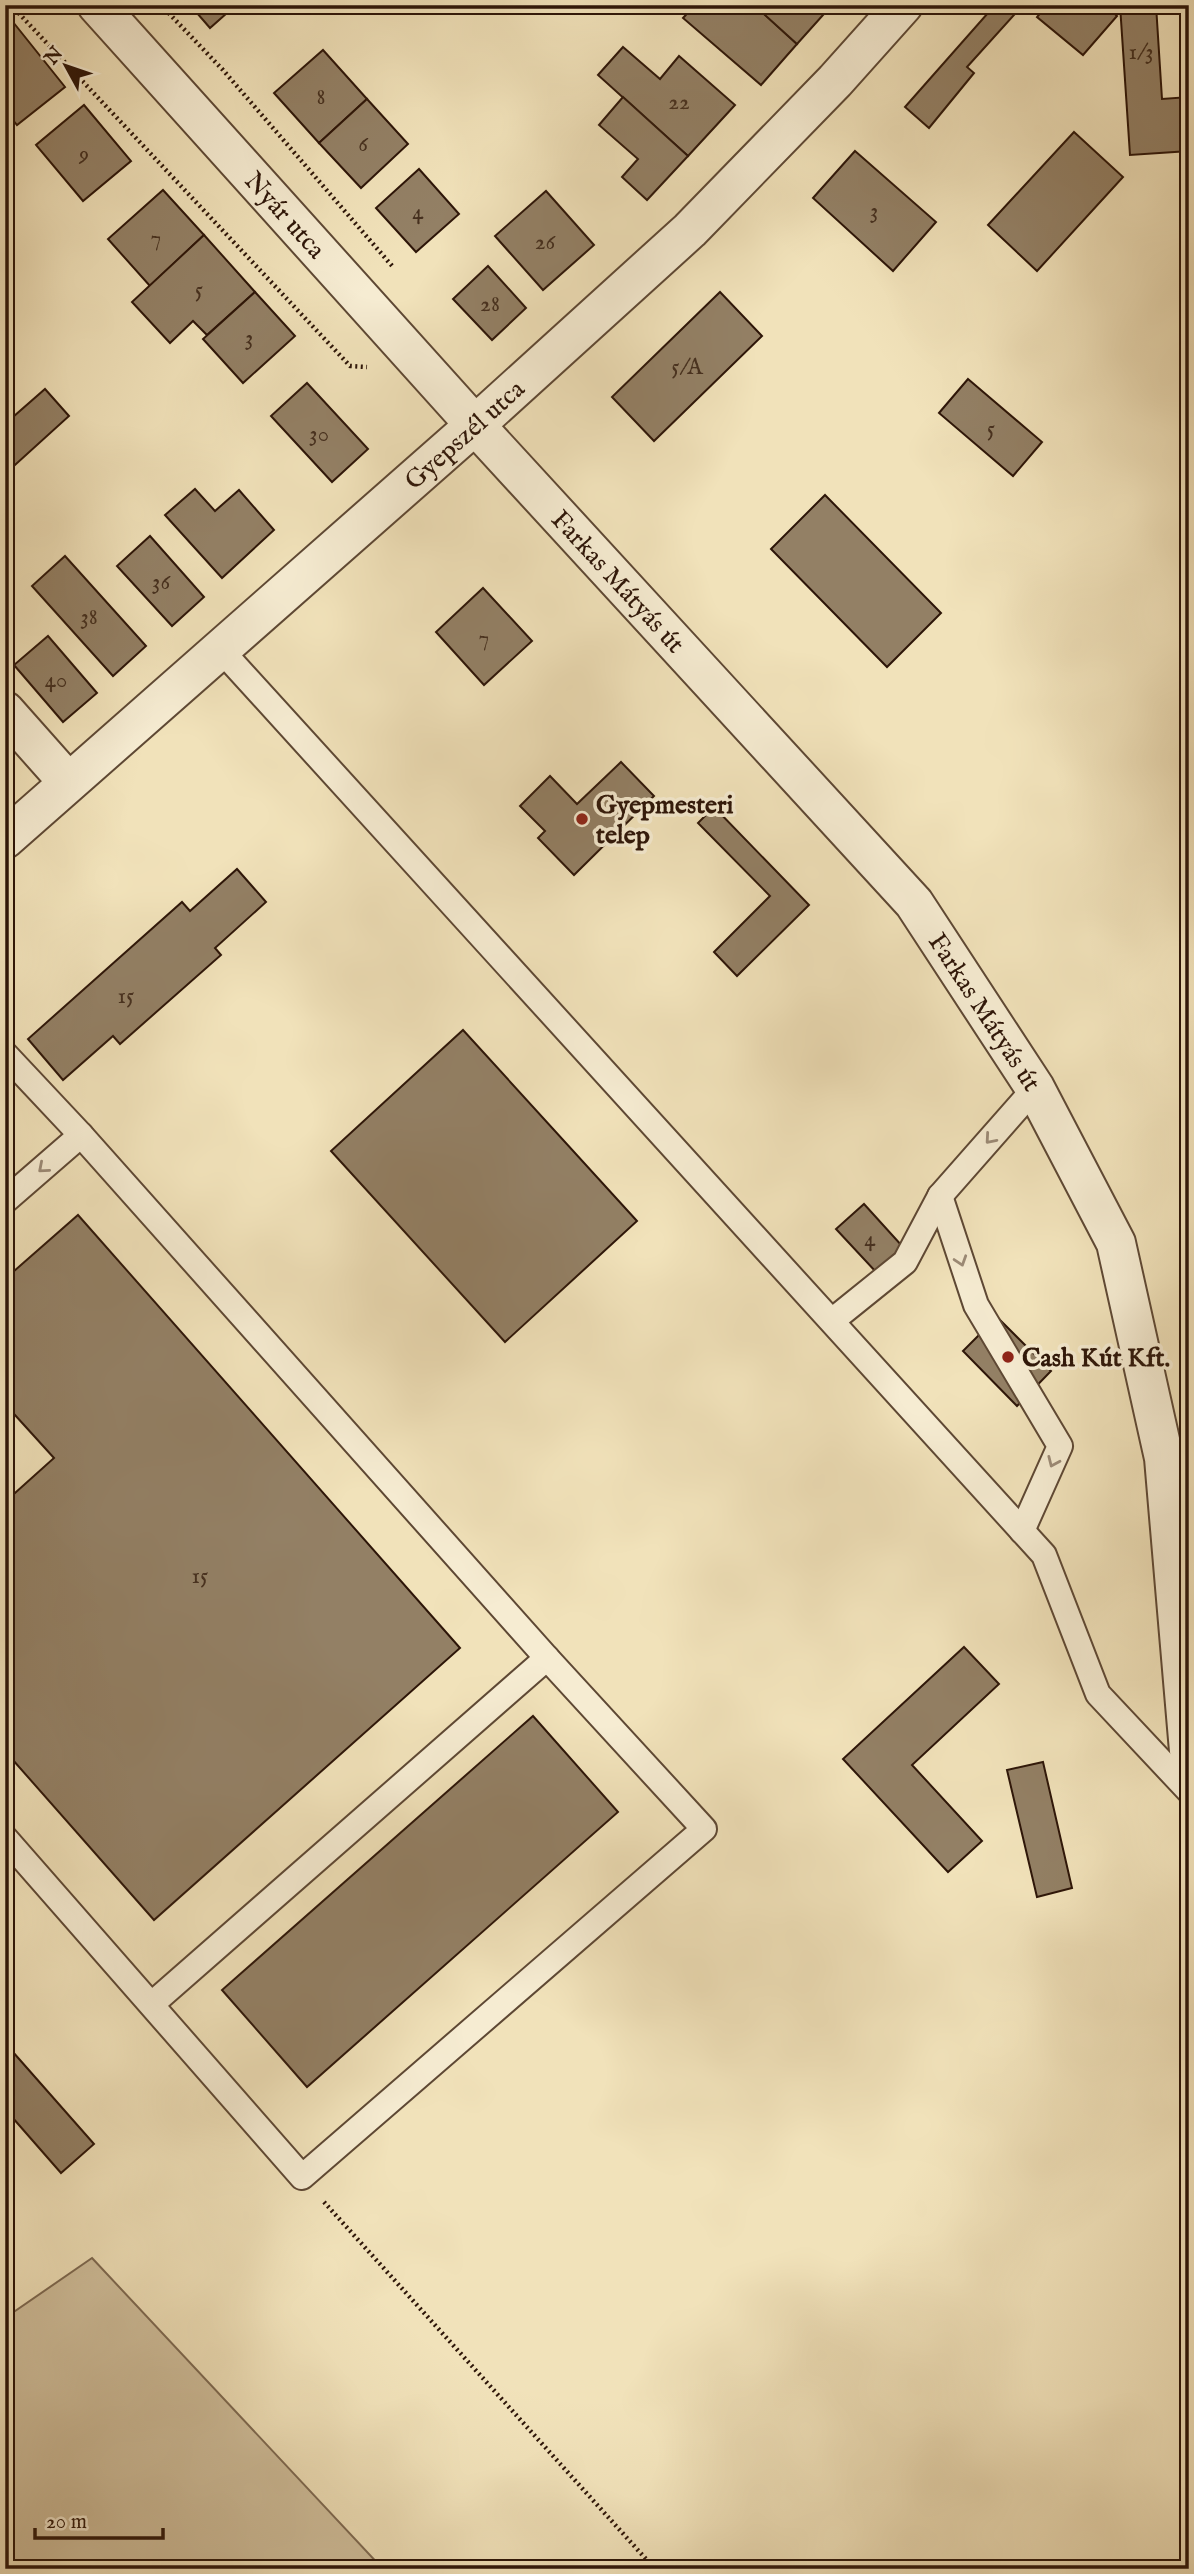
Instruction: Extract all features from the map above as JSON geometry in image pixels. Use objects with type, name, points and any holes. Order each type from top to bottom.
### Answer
[{"type":"street","name":"Nyár utca","points":[[97,5],[475,425]]},
{"type":"street","name":"Gyepszél utca","points":[[5,839],[475,425],[690,230],[835,81],[903,5]]},
{"type":"street","name":"Farkas Mátyás út","points":[[475,425],[914,904],[1035,1088],[1116,1243],[1164,1458],[1189,1751]]},
{"type":"street","points":[[5,711],[68,782]]},
{"type":"lane","points":[[221,650],[1044,1555],[1098,1694],[1189,1791]]},
{"type":"lane","points":[[5,1054],[81,1135],[547,1658],[704,1829],[302,2178],[5,1838]]},
{"type":"lane","points":[[833,1321],[905,1262],[940,1196],[1035,1088]]},
{"type":"lane","points":[[5,1201],[81,1135]]},
{"type":"lane","points":[[940,1196],[976,1305],[1059,1446],[1022,1531]]},
{"type":"lane","points":[[152,2004],[547,1658]]},
{"type":"path","points":[[11,5],[350,366],[429,373]]},
{"type":"path","points":[[302,2178],[655,2569]]},
{"type":"shaded area","points":[[92,2258],[383,2569],[5,2569],[5,2318]]},
{"type":"building","points":[[190,5],[236,5],[210,28]]},
{"type":"building","points":[[695,5],[754,5],[797,44],[761,85],[683,18]]},
{"type":"building","points":[[754,5],[832,5],[797,44]]},
{"type":"building","points":[[995,5],[1023,5],[967,67],[974,73],[929,128],[905,107]]},
{"type":"building","points":[[1047,5],[1106,5],[1117,16],[1083,55],[1037,17]]},
{"type":"building","points":[[1120,5],[1156,5],[1162,99],[1189,97],[1189,151],[1130,155]]},
{"type":"building","points":[[5,12],[65,87],[17,125],[5,110]]},
{"type":"building","points":[[623,47],[660,79],[679,56],[735,105],[688,156],[598,75]]},
{"type":"building","points":[[323,50],[367,99],[319,143],[274,93]]},
{"type":"building","points":[[623,97],[688,156],[647,200],[622,177],[638,159],[599,125]]},
{"type":"building","points":[[367,99],[408,144],[361,188],[319,143]]},
{"type":"building","points":[[84,105],[131,161],[83,201],[36,145]]},
{"type":"building","points":[[1074,132],[1123,177],[1037,271],[988,225]]},
{"type":"building","points":[[855,151],[936,222],[893,271],[813,198]]},
{"type":"building","points":[[419,169],[459,214],[416,252],[376,208]]},
{"type":"building","points":[[163,190],[204,235],[150,286],[108,239]]},
{"type":"building","points":[[546,191],[594,245],[543,290],[495,236]]},
{"type":"building","points":[[204,235],[255,292],[207,335],[193,321],[170,343],[132,302]]},
{"type":"building","points":[[488,266],[526,308],[492,340],[453,299]]},
{"type":"building","points":[[255,292],[295,336],[243,383],[203,339]]},
{"type":"building","points":[[720,292],[762,336],[654,441],[612,397]]},
{"type":"building","points":[[968,379],[1042,442],[1013,476],[939,413]]},
{"type":"building","points":[[307,383],[368,449],[332,482],[271,416]]},
{"type":"building","points":[[45,389],[69,416],[5,474],[5,424]]},
{"type":"building","points":[[195,489],[215,511],[239,490],[274,530],[222,578],[165,515]]},
{"type":"building","points":[[825,495],[941,613],[887,667],[771,549]]},
{"type":"building","points":[[150,536],[204,597],[172,626],[117,566]]},
{"type":"building","points":[[65,556],[146,646],[113,676],[32,586]]},
{"type":"building","points":[[483,588],[532,641],[484,685],[436,632]]},
{"type":"building","points":[[48,636],[97,693],[63,722],[14,665]]},
{"type":"building","name":"Gyepmesteri telep","points":[[621,762],[654,796],[574,875],[538,838],[545,831],[520,806],[550,776],[577,804]]},
{"type":"building","points":[[714,807],[809,905],[737,976],[714,952],[770,896],[698,823]]},
{"type":"building","points":[[237,869],[266,902],[215,948],[221,955],[120,1044],[113,1036],[63,1080],[28,1039],[182,902],[190,911]]},
{"type":"building","points":[[463,1030],[637,1221],[505,1342],[331,1151]]},
{"type":"building","points":[[864,1204],[903,1247],[876,1272],[836,1229]]},
{"type":"building","points":[[78,1215],[460,1648],[154,1920],[5,1751],[5,1502],[54,1458],[5,1404],[5,1279]]},
{"type":"building","points":[[997,1317],[1051,1371],[1017,1406],[963,1351]]},
{"type":"building","points":[[964,1647],[999,1684],[912,1765],[982,1841],[948,1872],[843,1759]]},
{"type":"building","points":[[533,1716],[618,1812],[307,2087],[222,1990]]},
{"type":"building","points":[[1043,1762],[1072,1888],[1037,1897],[1007,1770]]},
{"type":"building","points":[[5,2043],[94,2144],[61,2173],[5,2109]]},
{"type":"place","name":"Gyepmesteri telep","points":[[582,819]]},
{"type":"place","name":"Cash Kút Kft.","points":[[1008,1357]]}]
